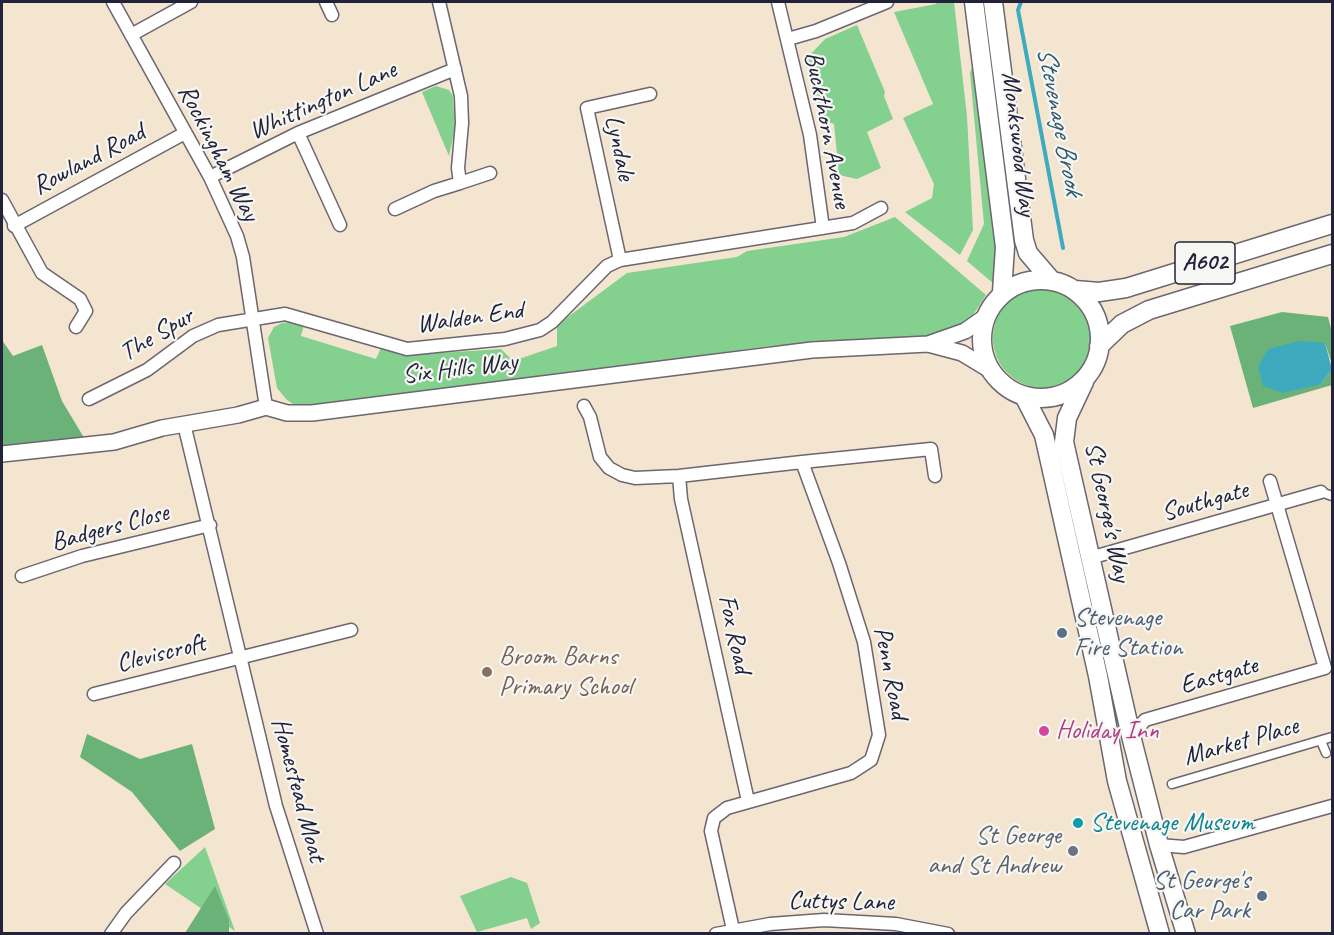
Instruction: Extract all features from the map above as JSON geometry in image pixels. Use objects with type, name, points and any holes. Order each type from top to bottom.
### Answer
[{"type":"main road","name":"Monkswood Way","points":[[974,2],[1005,247],[1002,292]]},
{"type":"main road","name":"Monkswood Way","points":[[993,2],[1024,240],[1028,253],[1052,281]]},
{"type":"main road","name":"A602","points":[[1002,292],[1022,283],[1052,281],[1075,290],[1100,292],[1126,288],[1332,224]]},
{"type":"main road","name":"A602","points":[[1099,346],[1122,324],[1149,310],[1332,254]]},
{"type":"main road","name":"A602","points":[[1075,290],[1091,308],[1099,346],[1098,358],[1084,382]]},
{"type":"main road","points":[[1002,292],[985,317],[982,336],[990,370],[999,381],[1024,396],[1038,398],[1057,395],[1084,382]]},
{"type":"main road","name":"St George's Way","points":[[1084,382],[1067,418],[1064,442],[1131,736],[1159,845],[1186,933]]},
{"type":"main road","name":"St George's Way","points":[[1024,396],[1046,443],[1098,676],[1117,781],[1160,933]]},
{"type":"street","name":"Rockingham Way","points":[[113,2],[210,177],[237,236],[266,407]]},
{"type":"street","points":[[131,34],[191,2]]},
{"type":"street","points":[[326,2],[332,15]]},
{"type":"street","points":[[439,2],[455,69],[462,123],[458,168],[460,183]]},
{"type":"street","name":"Buckthorn Avenue","points":[[778,2],[810,135],[823,228]]},
{"type":"street","name":"Buckthorn Avenue","points":[[788,39],[816,31],[887,2]]},
{"type":"street","name":"Whittington Lane","points":[[210,177],[298,133],[455,69]]},
{"type":"street","name":"Lyndale","points":[[620,260],[587,108],[650,94]]},
{"type":"street","name":"Rowland Road","points":[[14,226],[185,133]]},
{"type":"street","points":[[298,133],[340,225]]},
{"type":"street","points":[[395,209],[434,191],[490,173]]},
{"type":"street","name":"Rowland Road","points":[[2,200],[14,226],[42,273],[80,299],[86,312],[76,327]]},
{"type":"street","name":"Walden End","points":[[252,319],[274,314],[298,316],[382,344],[407,349],[505,339],[540,330],[552,322],[607,266],[620,260],[853,223],[881,208]]},
{"type":"street","name":"Six Hills Way","points":[[2,454],[114,442],[184,424],[266,407],[287,413],[312,413],[812,350],[928,344],[965,331],[985,317]]},
{"type":"street","name":"The Spur","points":[[89,399],[147,370],[193,336],[218,325],[252,319]]},
{"type":"street","name":"Six Hills Way","points":[[928,344],[962,353],[990,370]]},
{"type":"street","points":[[584,406],[590,417],[600,457],[609,468],[635,478],[679,476],[931,449],[935,477]]},
{"type":"street","name":"Homestead Moat","points":[[184,424],[276,806],[317,933]]},
{"type":"street","name":"Penn Road","points":[[734,932],[712,824],[719,812],[748,801],[858,769],[871,760],[878,744],[878,724],[864,642],[839,563],[802,462]]},
{"type":"street","name":"Fox Road","points":[[679,476],[681,499],[748,801]]},
{"type":"street","name":"Eastgate","points":[[1131,736],[1145,720],[1329,671],[1270,482]]},
{"type":"street","name":"Southgate","points":[[1090,558],[1277,504],[1327,494]]},
{"type":"street","name":"Badgers Close","points":[[22,576],[82,556],[210,525]]},
{"type":"street","points":[[240,657],[351,630]]},
{"type":"street","name":"Cleviscroft","points":[[94,694],[240,657]]},
{"type":"street","name":"Market Place","points":[[1172,784],[1332,737]]},
{"type":"street","name":"Market Place","points":[[1321,741],[1326,753]]},
{"type":"street","points":[[1159,845],[1184,847],[1332,806]]},
{"type":"street","points":[[111,933],[126,913],[174,863]]},
{"type":"street","name":"Cuttys Lane","points":[[716,933],[810,920],[948,933]]},
{"type":"green space","points":[[936,2],[954,2],[967,116],[973,230],[960,255],[905,212],[932,198],[934,184],[903,118],[933,104],[894,12],[936,4]]},
{"type":"green space","points":[[857,25],[885,92],[884,96],[893,119],[867,132],[881,168],[857,179],[839,175],[834,124],[823,120],[807,58],[825,39]]},
{"type":"green space","points":[[974,60],[1000,242],[997,279],[994,284],[967,261],[984,224],[970,73]]},
{"type":"green space","points":[[436,86],[449,90],[453,96],[455,128],[449,156],[422,92]]},
{"type":"green space","points":[[895,217],[986,295],[973,315],[957,328],[924,337],[769,346],[313,409],[298,407],[287,400],[277,388],[268,338],[274,327],[282,323],[291,322],[304,325],[301,336],[376,359],[381,348],[408,355],[501,349],[513,361],[557,346],[557,325],[627,273],[737,257],[747,251],[844,237]]},
{"type":"green space","points":[[1043,288],[1062,292],[1079,302],[1089,319],[1093,338],[1089,357],[1079,374],[1062,384],[1043,388],[1024,384],[1007,374],[997,357],[993,338],[997,319],[1007,302],[1024,292]]},
{"type":"green space","points":[[1282,312],[1328,317],[1332,332],[1332,364],[1325,343],[1321,384],[1332,369],[1332,385],[1253,408],[1230,326]]},
{"type":"green space","points":[[2,340],[13,356],[42,345],[62,401],[86,441],[2,448]]},
{"type":"green space","points":[[87,734],[140,759],[192,744],[215,829],[180,851],[132,792],[80,757]]},
{"type":"green space","points":[[205,847],[235,931],[165,884]]},
{"type":"green space","points":[[511,877],[527,883],[540,923],[531,929],[527,918],[477,932],[460,896]]},
{"type":"green space","points":[[215,886],[229,920],[229,933],[185,933]]},
{"type":"water","points":[[1300,341],[1325,343],[1332,369],[1321,384],[1283,393],[1263,386],[1258,367],[1268,349]]},
{"type":"waterway","name":"Stevenage Brook","points":[[1021,2],[1018,10],[1063,248]]},
{"type":"place","name":"Stevenage Fire Station","points":[[1062,633]]},
{"type":"place","name":"Broom Barns Primary School","points":[[487,672]]},
{"type":"place","name":"Holiday Inn","points":[[1044,731]]},
{"type":"place","name":"Stevenage Museum","points":[[1078,823]]},
{"type":"place","name":"St George and St Andrew","points":[[1073,851]]},
{"type":"place","name":"St George's Car Park","points":[[1262,896]]}]
